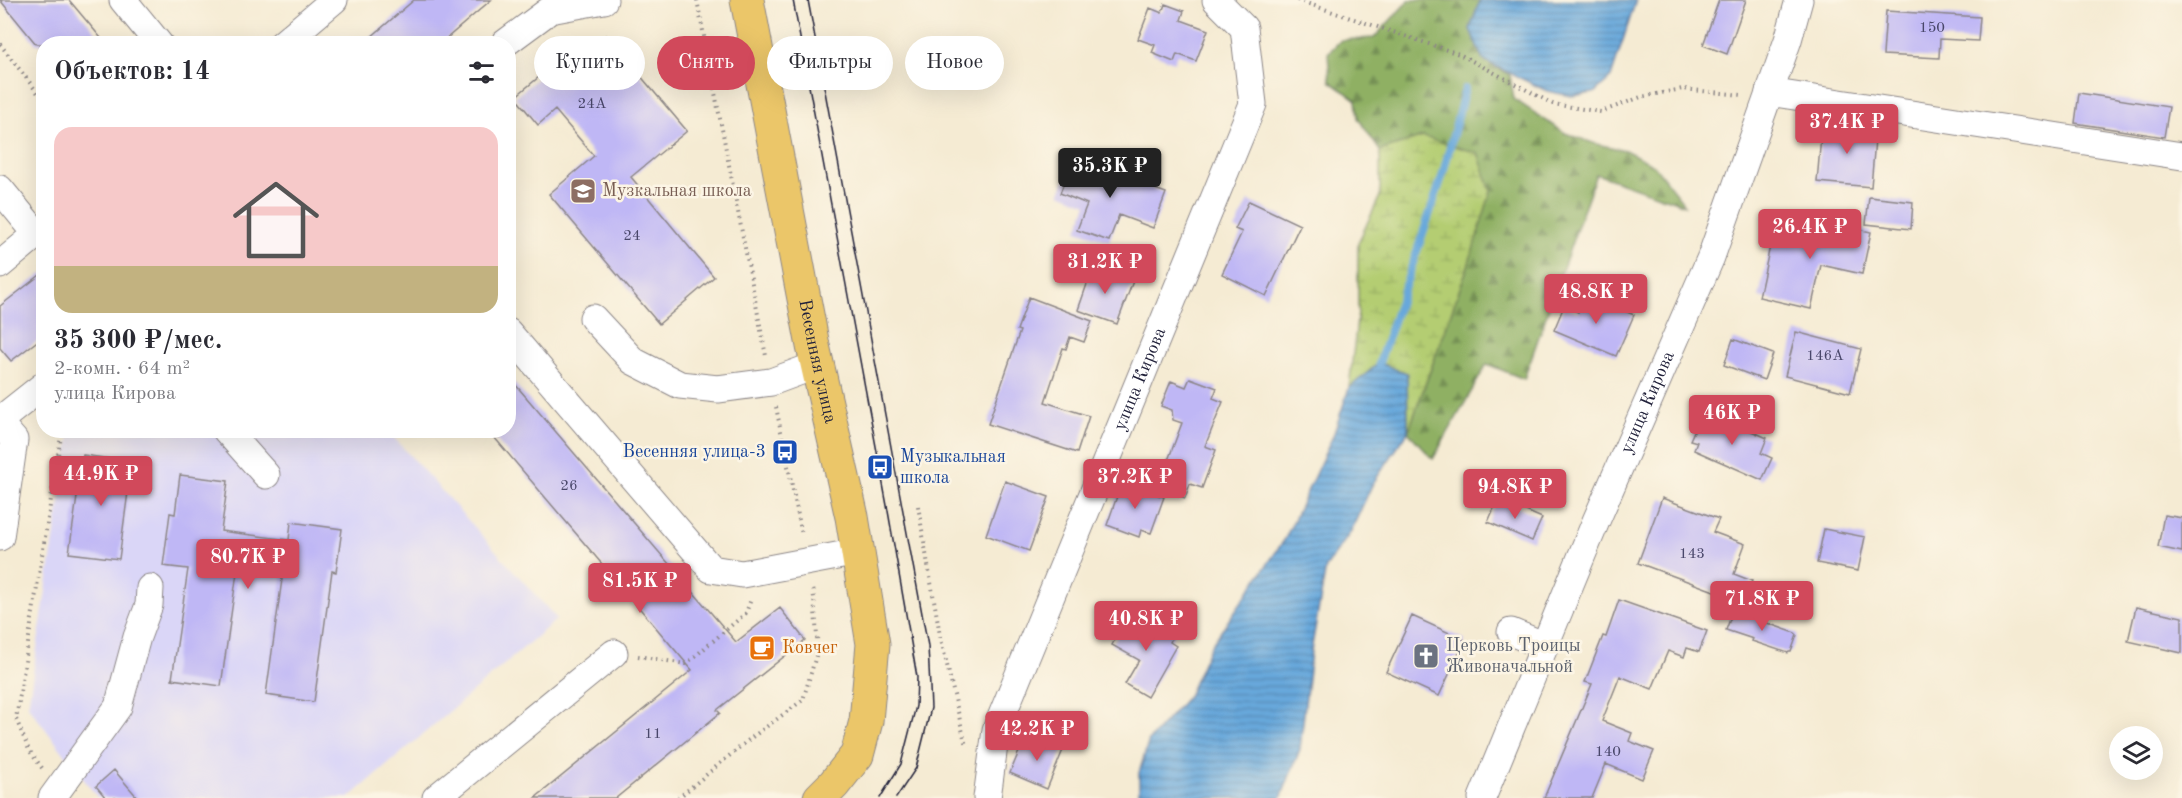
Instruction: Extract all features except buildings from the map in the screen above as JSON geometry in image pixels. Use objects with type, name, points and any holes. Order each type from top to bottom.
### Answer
[{"type":"main road","name":"Весенняя улица","points":[[747,0],[817,364],[858,552],[873,644],[866,721],[857,755],[820,798]]},
{"type":"street","points":[[123,0],[152,36]]},
{"type":"street","points":[[291,36],[334,0]]},
{"type":"street","points":[[515,36],[550,10],[604,0]]},
{"type":"street","name":"улица Кирова","points":[[987,798],[996,730],[1253,104],[1244,28],[1216,0]]},
{"type":"street","name":"улица Кирова","points":[[1482,798],[1596,521],[1711,257],[1758,94],[1788,40],[1799,0]]},
{"type":"street","points":[[1758,94],[2182,156]]},
{"type":"street","points":[[0,189],[36,233]]},
{"type":"street","points":[[0,265],[36,235]]},
{"type":"street","points":[[594,318],[633,361],[680,385],[718,389],[771,382],[817,364]]},
{"type":"street","points":[[516,341],[711,569],[742,574],[858,552]]},
{"type":"street","points":[[0,537],[14,440],[0,422],[36,392]]},
{"type":"street","points":[[233,438],[266,475]]},
{"type":"street","points":[[55,794],[118,707],[136,637],[149,605],[150,588]]},
{"type":"street","points":[[1511,632],[1545,646]]},
{"type":"street","points":[[436,798],[614,652]]},
{"type":"path","points":[[678,798],[751,738],[803,700],[818,649],[815,595],[697,0]]},
{"type":"path","points":[[1297,0],[1458,54],[1553,104],[1601,112],[1641,97],[1682,89],[1758,94]]},
{"type":"path","points":[[0,44],[36,91]]},
{"type":"path","points":[[55,794],[29,750],[16,719],[61,438]]},
{"type":"path","points":[[918,506],[940,635],[966,748]]},
{"type":"path","points":[[614,652],[686,664],[746,613],[762,570]]},
{"type":"shaded area","points":[[70,438],[394,438],[557,619],[349,798],[98,798],[28,706]]},
{"type":"green space","points":[[1409,0],[1480,0],[1470,29],[1483,60],[1510,75],[1514,99],[1565,133],[1596,144],[1625,150],[1654,165],[1685,205],[1596,174],[1524,379],[1487,364],[1433,459],[1408,432],[1469,263],[1423,137],[1380,151],[1358,118],[1356,100],[1330,81],[1328,53],[1341,40],[1374,38]]},
{"type":"green space","points":[[1423,137],[1478,153],[1491,191],[1469,263],[1408,432],[1407,373],[1379,363],[1349,388],[1358,312],[1358,243],[1380,196],[1380,151]]},
{"type":"water","points":[[1480,0],[1636,0],[1611,77],[1594,93],[1571,96],[1547,91],[1483,60],[1470,29]]},
{"type":"water","points":[[1379,363],[1407,373],[1408,432],[1373,483],[1350,533],[1326,567],[1311,651],[1300,749],[1281,798],[1139,798],[1139,773],[1149,740],[1188,696],[1210,647],[1285,539],[1333,436],[1349,388]]},
{"type":"waterway","points":[[1379,363],[1442,177],[1465,89]]},
{"type":"tram line","points":[[793,0],[917,677],[916,706],[901,764],[880,798]]},
{"type":"tram line","points":[[808,0],[928,646],[931,708],[916,768],[896,798]]},
{"type":"place","name":"Музкальная школа","points":[[583,191]]},
{"type":"place","name":"Весенняя улица-3","points":[[785,452]]},
{"type":"place","name":"Музыкальная школа","points":[[880,467]]},
{"type":"place","name":"Ковчег","points":[[762,648]]},
{"type":"place","name":"Церковь Троицы Живоначальной","points":[[1426,656]]}]
